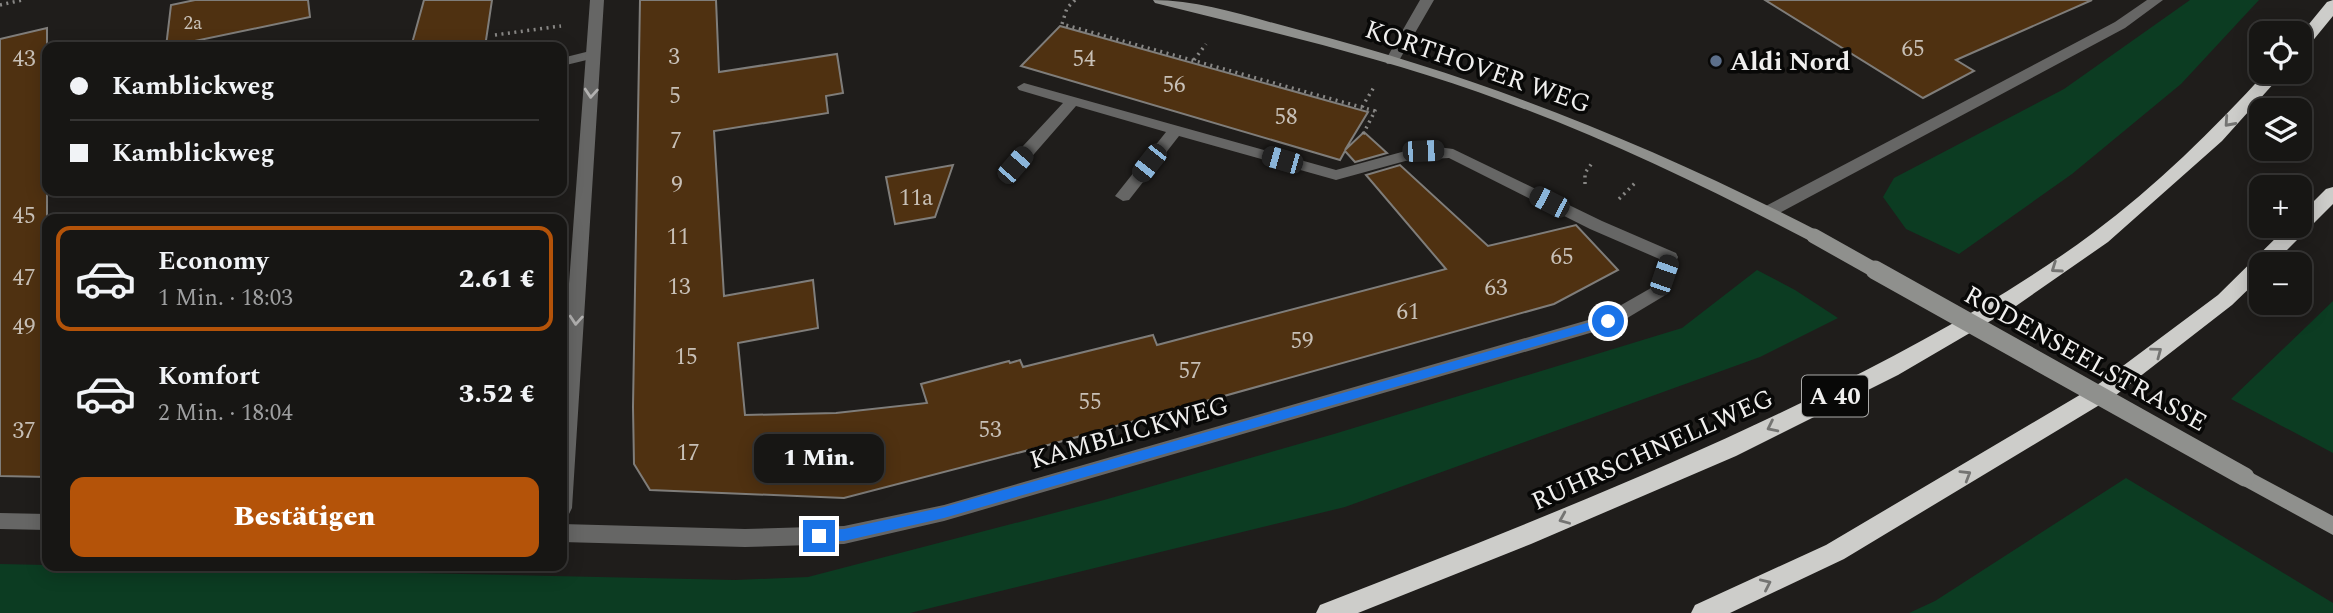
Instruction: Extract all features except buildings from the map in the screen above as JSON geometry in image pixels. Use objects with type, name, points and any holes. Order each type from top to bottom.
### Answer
[{"type":"highway","points":[[2312,30],[2333,5]]},
{"type":"highway","name":"RUHRSCHNELLWEG","points":[[1329,613],[1522,537],[1728,449],[1926,349],[2009,301],[2101,237],[2216,137],[2264,84]]},
{"type":"highway","points":[[2273,252],[2333,193]]},
{"type":"highway","points":[[1704,613],[1835,552],[2108,389],[2225,300],[2249,276]]},
{"type":"main road","name":"KORTHOVER WEG","points":[[1160,0],[1321,40],[1483,89],[1610,138],[1814,236]]},
{"type":"main road","name":"RODENSEELSTRASSE","points":[[1814,236],[2333,526]]},
{"type":"street","points":[[567,437],[597,0]]},
{"type":"street","points":[[1392,61],[1427,0]]},
{"type":"street","points":[[1768,212],[2120,25],[2156,0]]},
{"type":"street","points":[[567,61],[594,54]]},
{"type":"street","points":[[1024,87],[1336,175],[1355,172]]},
{"type":"street","points":[[1015,165],[1073,101]]},
{"type":"street","points":[[1123,196],[1175,130]]},
{"type":"street","name":"KAMBLICKWEG","points":[[567,533],[745,538],[844,535],[944,513],[1608,321],[1658,292],[1671,257],[1596,225],[1453,154],[1439,150],[1423,151],[1355,172]]},
{"type":"street","points":[[0,521],[42,522]]},
{"type":"path","points":[[0,5],[22,0]]},
{"type":"path","points":[[1075,0],[1068,8],[1062,24],[1376,111],[1347,163],[1355,172]]},
{"type":"path","points":[[495,35],[596,21]]},
{"type":"path","points":[[1194,60],[1204,46]]},
{"type":"green space","points":[[2190,0],[2259,0],[2181,84],[2072,174],[1959,254],[1906,229],[1883,197],[1894,178],[2064,89]]},
{"type":"green space","points":[[1757,270],[1795,290],[1838,318],[1760,357],[1345,507],[910,613],[0,613],[0,564],[42,565],[42,571],[322,571],[735,580],[808,577],[1104,500],[1334,434],[1682,328]]},
{"type":"green space","points":[[2333,301],[2333,453],[2231,399]]},
{"type":"green space","points":[[2126,478],[2333,603],[2333,613],[1909,613],[1935,601]]},
{"type":"place","name":"Aldi Nord","points":[[1716,61]]},
{"type":"route","points":[[819,536],[844,535],[944,513],[1608,321]]}]
